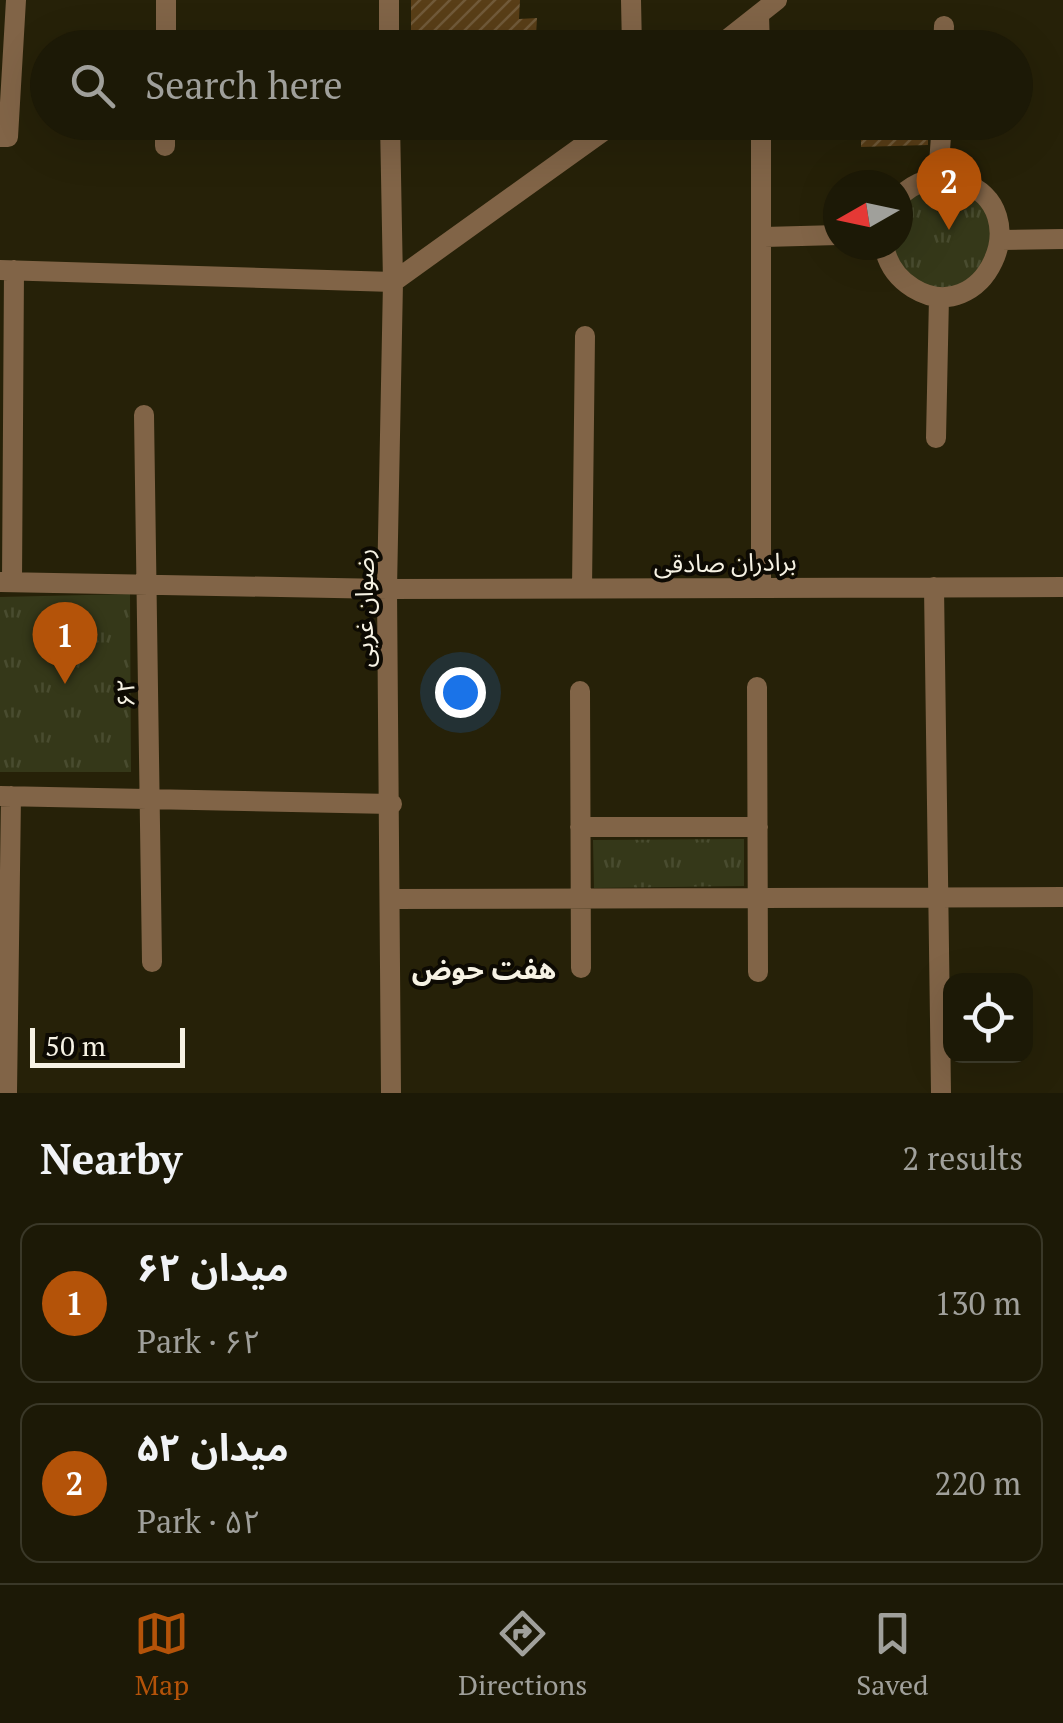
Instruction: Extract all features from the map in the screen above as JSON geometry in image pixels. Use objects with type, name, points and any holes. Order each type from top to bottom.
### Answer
[{"type":"street","points":[[0,137],[8,137],[16,0]]},
{"type":"street","points":[[166,0],[166,30]]},
{"type":"street","points":[[389,0],[389,30]]},
{"type":"street","points":[[631,0],[632,30]]},
{"type":"street","points":[[739,30],[778,0]]},
{"type":"street","points":[[759,15],[759,30]]},
{"type":"street","points":[[944,26],[944,30]]},
{"type":"street","points":[[165,140],[165,146]]},
{"type":"street","name":"رضوان غربی","points":[[390,140],[393,282],[387,590],[392,1093]]},
{"type":"street","points":[[148,584],[6,582],[7,270],[393,282],[591,140]]},
{"type":"street","points":[[762,140],[762,586]]},
{"type":"street","points":[[938,178],[941,140]]},
{"type":"street","points":[[888,260],[903,282],[939,296],[954,296],[982,282],[992,270],[1001,240],[999,222],[981,193],[968,184],[938,178],[913,188]]},
{"type":"street","points":[[764,237],[823,236]]},
{"type":"street","points":[[1001,240],[1063,239]]},
{"type":"street","points":[[936,438],[939,296]]},
{"type":"street","points":[[582,588],[584,336]]},
{"type":"street","name":"۶۲","points":[[144,415],[152,962]]},
{"type":"street","name":"برادران صادقی","points":[[148,584],[387,590],[1063,587]]},
{"type":"street","points":[[934,587],[941,1093]]},
{"type":"street","points":[[757,687],[758,972]]},
{"type":"street","points":[[580,691],[581,968]]},
{"type":"street","points":[[7,1093],[5,796],[152,796],[392,804]]},
{"type":"street","points":[[580,827],[758,827]]},
{"type":"street","points":[[390,899],[1063,897]]},
{"type":"green space","points":[[954,178],[1000,221],[982,282],[920,292],[895,260],[913,260],[913,193]]},
{"type":"green space","points":[[130,594],[131,772],[0,772],[0,597]]},
{"type":"green space","points":[[744,839],[744,886],[594,888],[593,840]]},
{"type":"building","points":[[411,0],[520,0],[519,19],[537,18],[536,30],[411,30]]},
{"type":"building","points":[[861,140],[928,140],[928,145],[861,147]]},
{"type":"place","name":"میدان ۵۲","points":[[949,230]]},
{"type":"place","name":"میدان ۶۲","points":[[65,684]]},
{"type":"district","name":"هفت حوض","points":[[484,968]]}]
